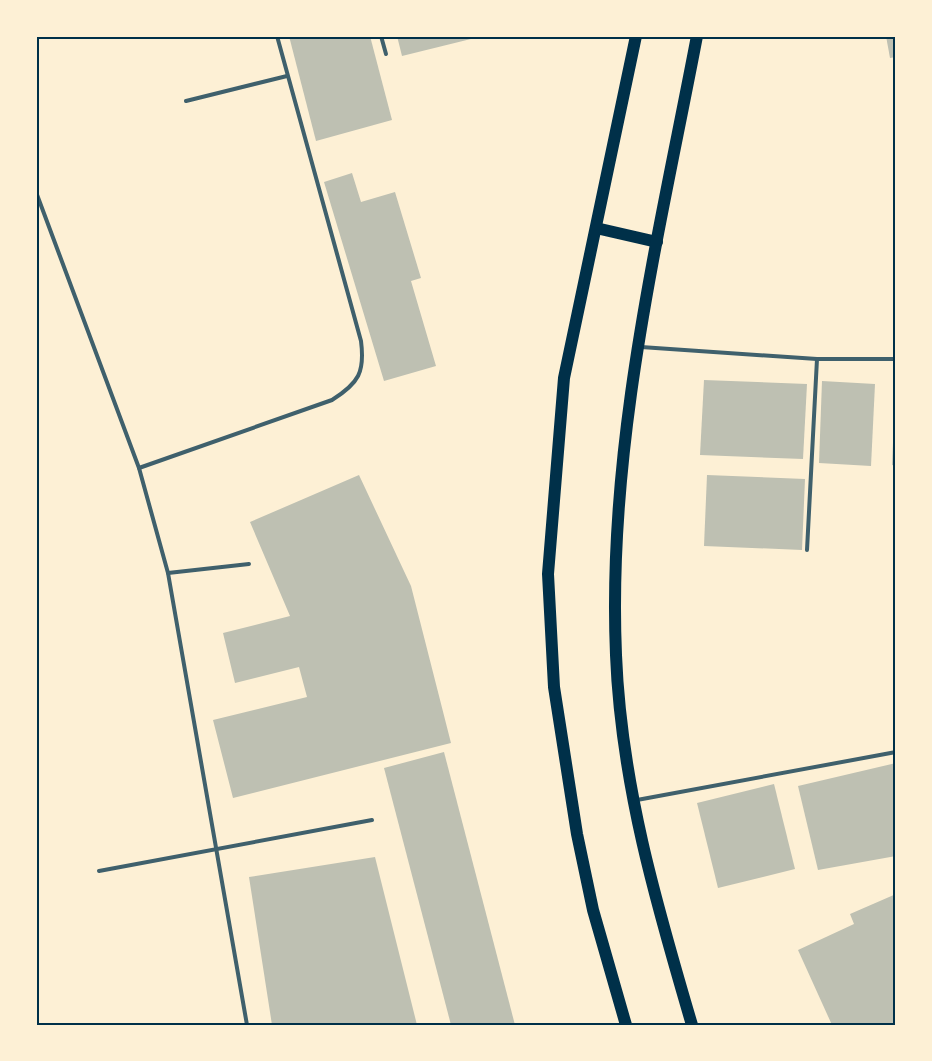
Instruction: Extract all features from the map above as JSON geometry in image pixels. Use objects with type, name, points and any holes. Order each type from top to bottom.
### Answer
[{"type":"main road","points":[[626,1025],[593,910],[577,834],[554,687],[548,574],[564,378],[636,36]]},
{"type":"main road","points":[[692,1025],[656,904],[632,801],[616,658],[614,590],[618,495],[638,347],[697,36]]},
{"type":"main road","points":[[596,228],[658,242]]},
{"type":"lane","points":[[139,468],[332,400],[347,390],[360,375],[363,360],[361,341],[277,36]]},
{"type":"lane","points":[[382,36],[386,54]]},
{"type":"lane","points":[[186,101],[287,76]]},
{"type":"lane","points":[[36,192],[139,468],[168,573],[247,1025]]},
{"type":"lane","points":[[638,347],[817,359],[896,359]]},
{"type":"lane","points":[[807,550],[817,359]]},
{"type":"lane","points":[[168,573],[249,564]]},
{"type":"lane","points":[[632,801],[680,794],[896,752]]},
{"type":"lane","points":[[98,871],[372,820]]},
{"type":"building","points":[[289,36],[370,36],[392,120],[316,141]]},
{"type":"building","points":[[397,36],[479,36],[479,37],[402,56]]},
{"type":"building","points":[[886,36],[896,36],[896,57],[890,58]]},
{"type":"building","points":[[352,173],[361,202],[395,192],[421,278],[411,281],[436,366],[384,381],[324,182]]},
{"type":"building","points":[[704,380],[807,384],[803,459],[700,455]]},
{"type":"building","points":[[822,381],[875,384],[871,466],[819,463]]},
{"type":"building","points":[[894,420],[896,420],[896,466],[892,465]]},
{"type":"building","points":[[359,475],[411,586],[451,743],[233,798],[213,720],[307,697],[299,667],[235,683],[223,633],[290,616],[250,522]]},
{"type":"building","points":[[707,475],[805,479],[802,550],[704,546]]},
{"type":"building","points":[[444,752],[515,1025],[451,1025],[384,768]]},
{"type":"building","points":[[896,763],[896,856],[818,870],[798,786]]},
{"type":"building","points":[[774,784],[795,869],[718,888],[697,803]]},
{"type":"building","points":[[375,857],[417,1025],[272,1025],[249,877]]},
{"type":"building","points":[[896,894],[896,1025],[832,1025],[798,950],[854,924],[850,914]]}]
